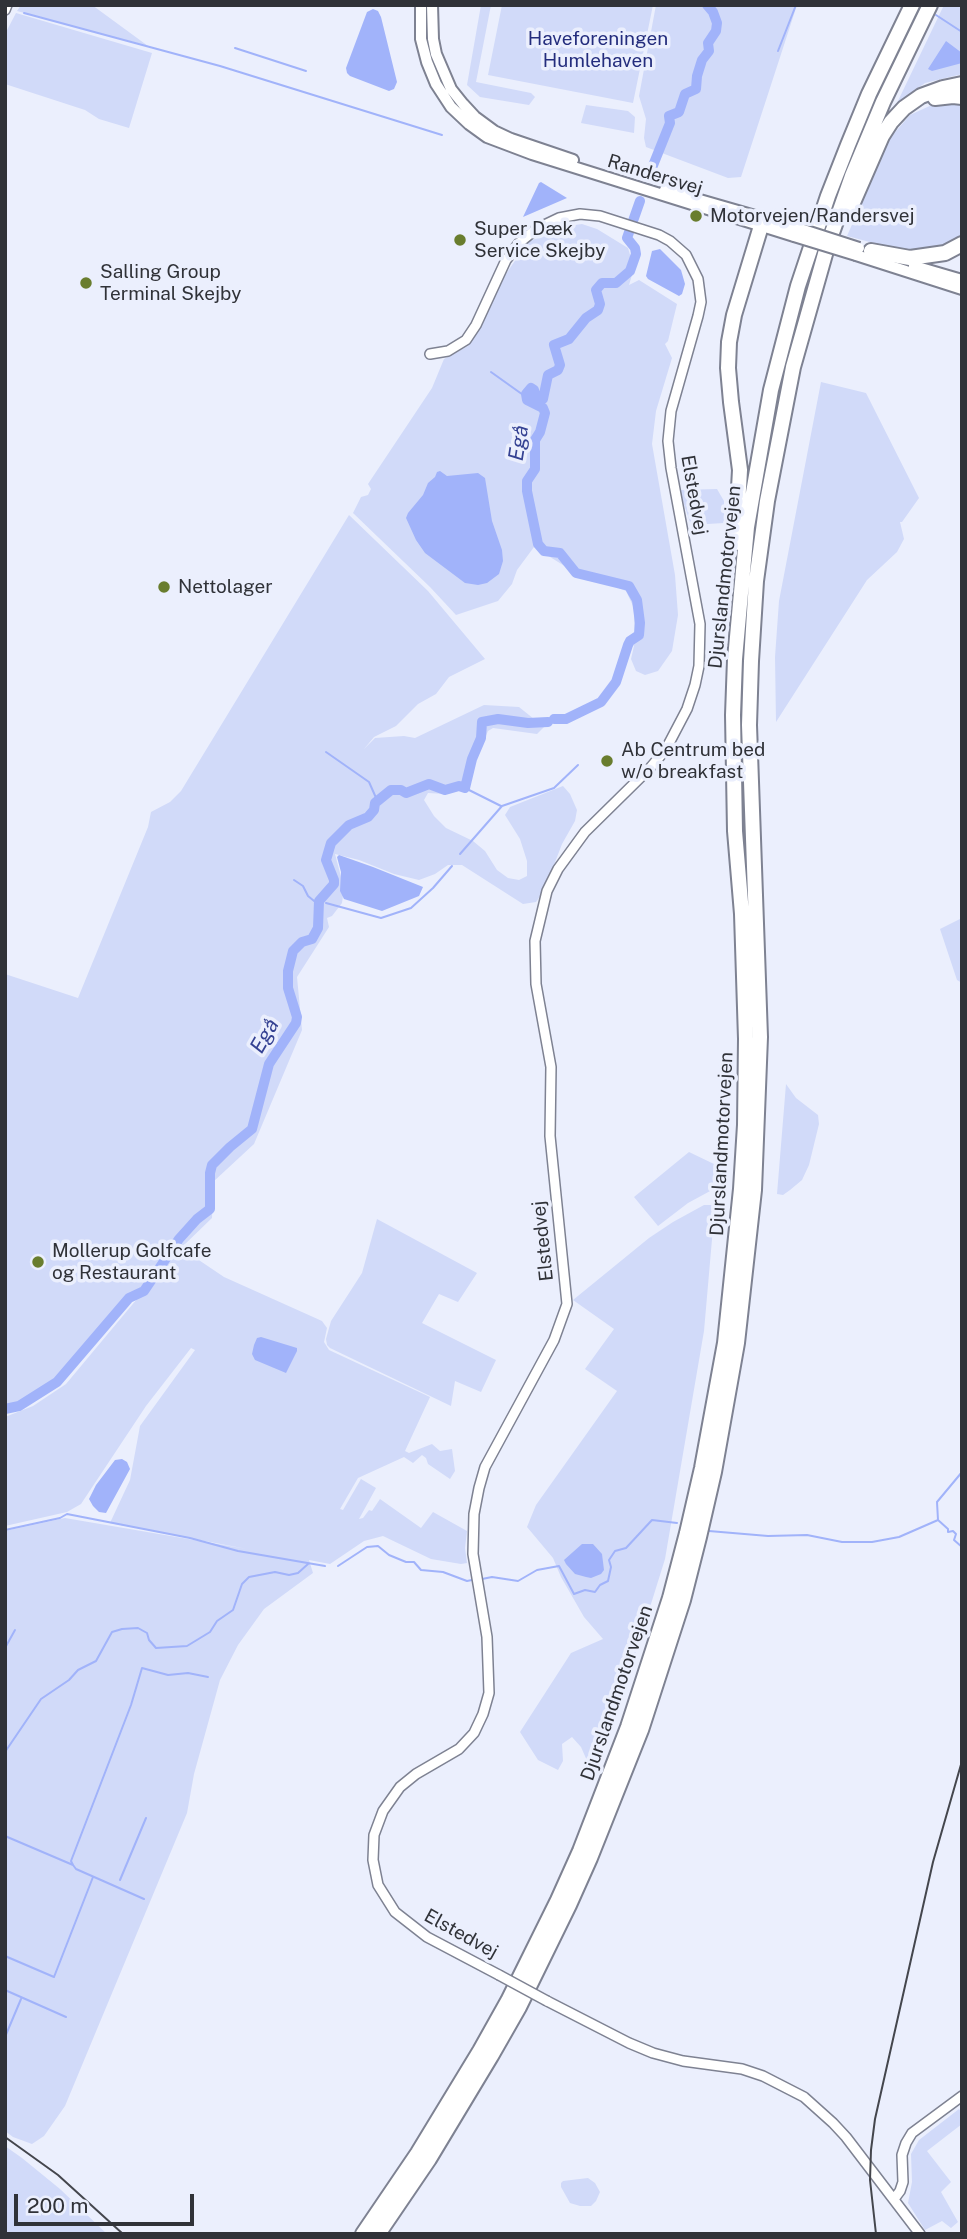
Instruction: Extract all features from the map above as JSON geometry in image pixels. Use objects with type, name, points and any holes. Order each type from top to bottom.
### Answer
[{"type":"highway","name":"Djurslandmotorvejen","points":[[363,2234],[460,2085],[508,2001],[543,1931],[580,1851],[628,1727],[670,1598],[702,1468],[714,1406],[726,1331],[738,1222],[745,1125],[746,1039],[742,914],[735,831],[733,715],[740,585],[755,471],[771,390],[795,297],[828,196],[869,94],[912,5]]},
{"type":"highway","name":"Djurslandmotorvejen","points":[[378,2234],[429,2159],[492,2056],[544,1959],[585,1870],[641,1730],[683,1600],[727,1407],[742,1308],[754,1190],[760,1037],[749,749],[751,647],[766,501],[793,367],[811,299],[846,194],[883,102],[930,5]]},
{"type":"highway","points":[[793,367],[838,238],[875,151],[891,122],[921,96],[962,84]]},
{"type":"highway","points":[[875,151],[894,125],[908,111],[924,101],[940,97],[962,97]]},
{"type":"highway","points":[[735,831],[727,716],[740,470],[728,368],[729,341],[734,315],[762,222]]},
{"type":"highway","points":[[862,252],[910,258],[945,253],[962,244]]},
{"type":"main road","name":"Randersvej","points":[[421,5],[421,38],[436,84],[451,107],[487,137],[532,155],[962,279]]},
{"type":"main road","name":"Randersvej","points":[[432,5],[433,39],[443,73],[463,104],[494,131],[510,139],[762,222]]},
{"type":"main road","name":"Randersvej","points":[[862,252],[962,289]]},
{"type":"street","points":[[5,10],[7,5]]},
{"type":"street","name":"Elstedvej","points":[[430,354],[454,349],[472,334],[506,260],[519,243],[536,229],[559,218],[580,214],[600,216],[666,238],[681,250],[691,262],[700,288],[698,316],[671,411],[668,440],[700,624],[699,666],[687,709],[666,749],[585,832],[571,849],[547,891],[535,941],[536,984],[551,1067],[550,1136],[567,1304],[554,1340],[485,1467],[479,1488],[474,1514],[472,1554],[489,1661],[489,1693],[483,1714],[474,1733],[459,1749],[416,1774],[390,1799],[378,1822],[373,1846],[378,1885],[395,1912],[421,1933],[629,2043],[683,2061],[742,2069],[764,2076],[804,2097],[833,2123],[920,2234]]},
{"type":"street","points":[[894,2199],[903,2182],[902,2155],[912,2133],[962,2096]]},
{"type":"green space","points":[[21,5],[92,5],[148,46],[17,11]]},
{"type":"green space","points":[[481,5],[491,5],[476,82],[531,93],[535,97],[529,105],[480,97],[467,85]]},
{"type":"green space","name":"Haveforeningen Humlehaven","points":[[502,5],[653,5],[633,103],[488,75]]},
{"type":"green space","points":[[656,5],[797,5],[741,177],[728,178],[646,147],[646,119],[639,96]]},
{"type":"green space","points":[[944,5],[962,5],[962,74],[925,83],[897,103]]},
{"type":"green space","points":[[16,13],[152,53],[129,128],[99,119],[85,110],[5,84],[5,34]]},
{"type":"green space","points":[[956,103],[962,106],[962,235],[950,243],[927,251],[900,250],[847,236],[890,138],[910,115],[934,104]]},
{"type":"green space","points":[[586,105],[628,111],[635,117],[634,133],[581,123]]},
{"type":"green space","points":[[582,224],[597,229],[628,248],[634,268],[629,285],[639,280],[677,304],[665,344],[672,358],[656,411],[652,444],[675,575],[678,615],[672,651],[658,671],[645,675],[636,671],[631,659],[634,646],[634,608],[626,591],[587,580],[534,547],[517,570],[512,584],[498,601],[456,615],[353,513],[361,497],[368,495],[371,489],[368,484],[432,388],[444,359],[468,346],[501,281],[528,242],[562,227]]},
{"type":"green space","points":[[821,382],[866,393],[919,498],[900,522],[904,539],[897,552],[867,580],[776,722],[775,657],[779,601]]},
{"type":"green space","points":[[717,489],[724,501],[724,523],[691,525],[679,490]]},
{"type":"green space","points":[[349,515],[428,591],[485,659],[449,677],[436,694],[418,704],[396,726],[374,737],[364,749],[375,738],[415,738],[484,705],[519,707],[544,727],[537,734],[493,728],[488,731],[460,790],[445,794],[428,793],[424,800],[446,828],[473,841],[485,851],[497,870],[508,878],[519,880],[527,876],[527,861],[520,839],[505,815],[510,807],[563,786],[577,810],[575,821],[562,844],[544,891],[536,902],[523,904],[462,865],[448,865],[419,880],[335,854],[344,888],[342,903],[332,916],[327,918],[329,927],[297,977],[302,1030],[254,1144],[213,1182],[212,1218],[181,1248],[224,1277],[322,1321],[327,1328],[324,1342],[329,1350],[430,1397],[405,1451],[409,1453],[432,1444],[440,1451],[452,1449],[455,1471],[450,1479],[428,1464],[422,1455],[413,1463],[404,1457],[358,1478],[340,1509],[343,1510],[361,1479],[376,1488],[359,1519],[369,1510],[372,1511],[380,1499],[421,1528],[433,1512],[467,1531],[467,1563],[431,1559],[383,1536],[364,1541],[330,1564],[309,1560],[313,1573],[264,1609],[238,1645],[220,1680],[194,1774],[187,1813],[65,2106],[44,2136],[32,2144],[5,2131],[5,1531],[65,1518],[247,1549],[110,1523],[130,1480],[140,1426],[195,1350],[191,1348],[146,1406],[81,1504],[67,1512],[5,1526],[5,1417],[33,1406],[66,1384],[142,1293],[129,1298],[57,1382],[19,1406],[5,1409],[5,974],[78,998],[148,827],[151,812],[170,802],[181,791]]},
{"type":"green space","points":[[962,918],[962,983],[957,980],[940,929]]},
{"type":"green space","points":[[786,1084],[796,1098],[818,1115],[819,1124],[809,1165],[802,1180],[783,1195],[777,1194]]},
{"type":"green space","points":[[689,1152],[714,1164],[717,1169],[712,1190],[688,1203],[658,1226],[634,1197]]},
{"type":"green space","points":[[704,1205],[715,1205],[704,1331],[665,1559],[636,1652],[623,1676],[592,1772],[581,1747],[572,1737],[562,1744],[563,1761],[558,1770],[538,1760],[520,1732],[571,1653],[603,1639],[584,1617],[553,1558],[527,1527],[536,1505],[617,1391],[585,1369],[614,1329],[573,1300],[649,1238]]},
{"type":"green space","points":[[377,1219],[477,1273],[458,1302],[439,1294],[422,1323],[496,1360],[481,1392],[455,1381],[451,1406],[327,1345],[331,1321],[362,1273]]},
{"type":"green space","points":[[959,2109],[962,2113],[962,2124],[927,2151],[951,2182],[941,2192],[958,2222],[951,2228],[942,2221],[925,2230],[908,2203],[912,2182],[911,2154],[919,2140]]},
{"type":"green space","points":[[5,2146],[60,2189],[107,2234],[5,2234]]},
{"type":"green space","points":[[588,2178],[600,2192],[596,2201],[591,2206],[570,2203],[561,2183]]},
{"type":"water","points":[[373,9],[378,11],[381,17],[397,82],[394,89],[389,91],[350,76],[346,68],[367,12]]},
{"type":"water","points":[[946,41],[962,53],[962,63],[932,71],[928,69]]},
{"type":"water","points":[[539,183],[567,198],[523,217]]},
{"type":"water","points":[[660,249],[681,270],[685,284],[679,296],[646,276],[652,251]]},
{"type":"water","points":[[440,471],[447,476],[478,473],[485,478],[492,521],[503,561],[499,574],[487,583],[465,583],[425,553],[406,518],[423,495],[428,483]]},
{"type":"water","points":[[339,855],[423,887],[419,896],[382,911],[344,899],[340,891]]},
{"type":"water","points":[[257,1338],[297,1348],[286,1373],[255,1360],[252,1354],[254,1345]]},
{"type":"water","points":[[122,1459],[130,1469],[106,1513],[99,1512],[89,1499],[115,1460]]},
{"type":"water","points":[[582,1544],[593,1544],[602,1554],[604,1570],[601,1574],[591,1578],[575,1574],[566,1564],[564,1560]]},
{"type":"waterway","name":"Egå","points":[[650,173],[670,123],[669,116],[679,112],[685,94],[696,89],[702,60],[709,51],[708,43],[716,31],[717,23],[707,5]]},
{"type":"waterway","points":[[778,51],[796,5]]},
{"type":"waterway","points":[[24,13],[220,66],[442,135]]},
{"type":"waterway","points":[[936,15],[962,32]]},
{"type":"waterway","points":[[235,48],[306,71]]},
{"type":"waterway","name":"Egå","points":[[554,719],[566,719],[601,702],[616,682],[628,645],[639,635],[640,623],[637,600],[629,586],[576,573],[560,553],[544,551],[538,544],[527,481],[535,469],[535,440],[545,413],[543,408],[527,400],[526,394],[531,388],[536,398],[543,399],[548,375],[558,370],[560,365],[554,345],[569,339],[586,318],[598,310],[600,304],[596,290],[602,283],[616,283],[630,271],[636,254],[627,238],[640,201]]},
{"type":"waterway","points":[[491,372],[526,397]]},
{"type":"waterway","name":"Egå","points":[[5,1409],[19,1406],[57,1382],[129,1298],[144,1291],[179,1239],[210,1209],[212,1165],[252,1129],[269,1064],[296,1023],[297,1017],[288,988],[288,971],[293,951],[302,942],[312,939],[318,928],[319,901],[334,884],[326,860],[331,843],[349,825],[368,817],[374,810],[375,803],[391,790],[406,793],[429,784],[445,790],[459,786],[465,788],[472,759],[481,738],[482,722],[498,719],[528,723],[548,722]]},
{"type":"waterway","points":[[326,752],[369,782],[377,800]]},
{"type":"waterway","points":[[460,854],[502,806],[554,788],[578,765]]},
{"type":"waterway","points":[[465,788],[501,806]]},
{"type":"waterway","points":[[326,903],[381,918],[411,908],[452,866]]},
{"type":"waterway","points":[[294,880],[303,886],[308,896],[319,905]]},
{"type":"waterway","points":[[938,1520],[937,1502],[962,1472]]},
{"type":"waterway","points":[[5,1530],[60,1518],[67,1514],[190,1538],[238,1551],[325,1566]]},
{"type":"waterway","points":[[482,1579],[492,1577],[518,1581],[537,1570],[559,1566],[574,1594],[585,1590],[595,1592],[600,1585],[608,1581],[611,1567],[609,1560],[615,1551],[626,1548],[652,1520],[677,1523]]},
{"type":"waterway","points":[[709,1531],[768,1536],[807,1535],[842,1542],[872,1542],[899,1537],[938,1520],[948,1532],[953,1531],[956,1534],[954,1540],[962,1547]]},
{"type":"waterway","points":[[338,1566],[367,1547],[378,1546],[389,1555],[406,1562],[414,1562],[421,1570],[443,1572],[467,1581],[472,1580]]},
{"type":"waterway","points":[[5,1752],[41,1699],[69,1680],[78,1670],[96,1661],[112,1632],[138,1628],[147,1633],[156,1648],[187,1646],[210,1632],[217,1621],[233,1610],[242,1584],[249,1577],[275,1572],[289,1575],[298,1573],[308,1564]]},
{"type":"waterway","points":[[5,1648],[15,1630]]},
{"type":"waterway","points":[[73,1865],[71,1861],[131,1705],[142,1668],[168,1675],[188,1673],[208,1677]]},
{"type":"waterway","points":[[120,1880],[146,1818]]},
{"type":"waterway","points":[[5,1836],[144,1899]]},
{"type":"waterway","points":[[5,1956],[54,1977],[93,1877]]},
{"type":"waterway","points":[[5,1990],[66,2017]]},
{"type":"waterway","points":[[5,2037],[21,1999]]},
{"type":"tram line","points":[[876,2234],[870,2180],[875,2119],[933,1862],[962,1761]]},
{"type":"tram line","points":[[5,2137],[58,2175],[123,2234]]},
{"type":"place","name":"Motorvejen/Randersvej","points":[[696,216]]},
{"type":"place","name":"Super Dæk Service Skejby","points":[[460,240]]},
{"type":"place","name":"Salling Group Terminal Skejby","points":[[86,283]]},
{"type":"place","name":"Nettolager","points":[[164,587]]},
{"type":"place","name":"Ab Centrum bed w/o breakfast","points":[[607,761]]},
{"type":"place","name":"Mollerup Golfcafe og Restaurant","points":[[38,1262]]}]
